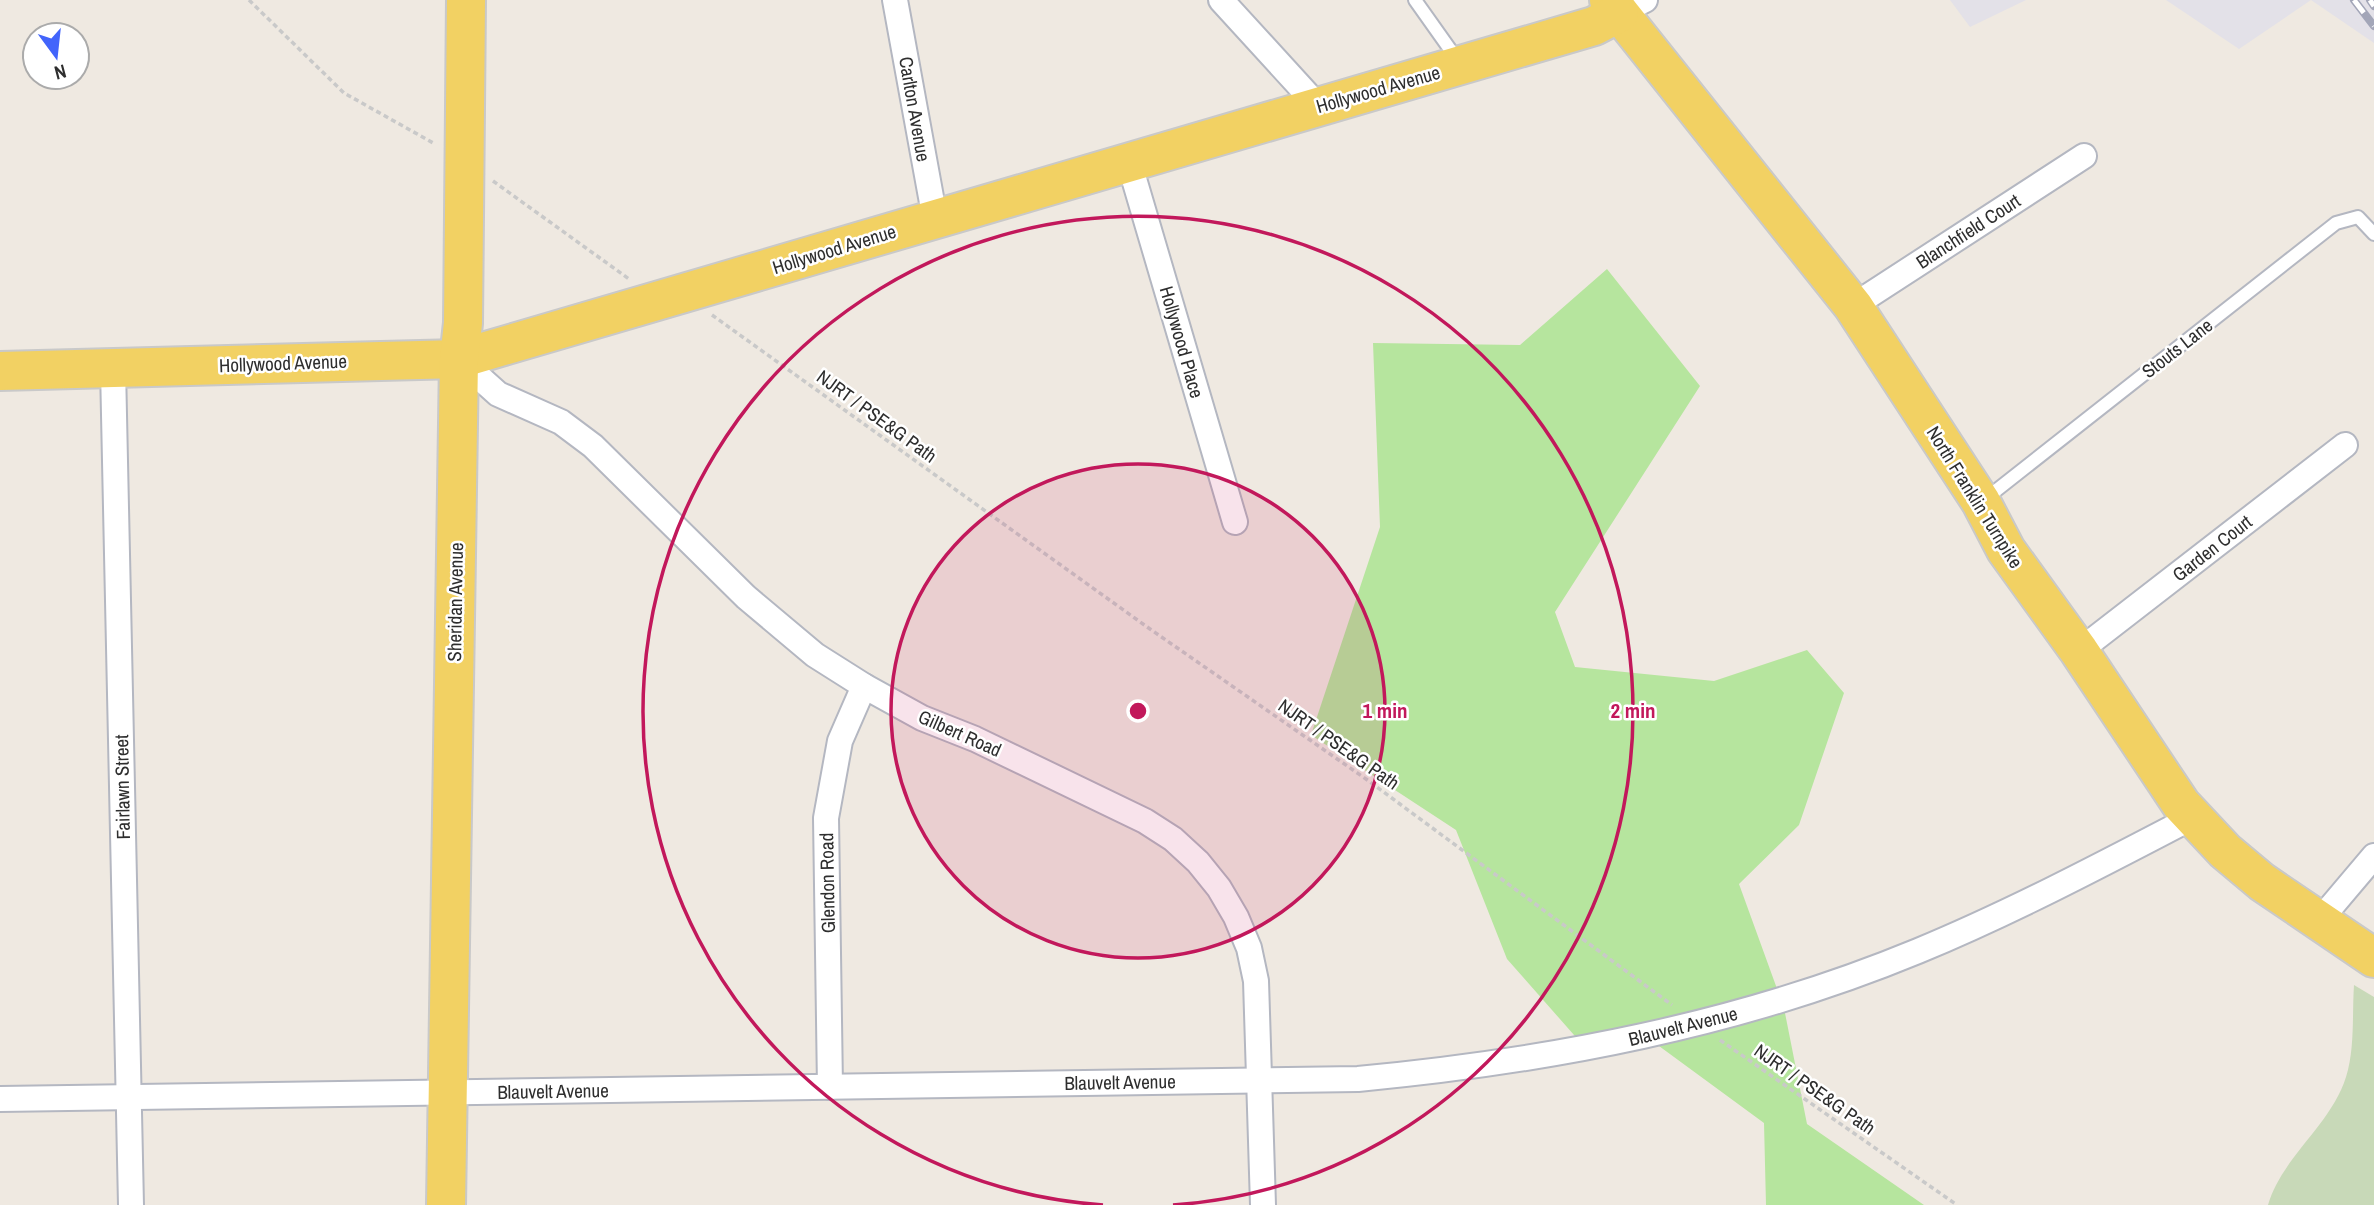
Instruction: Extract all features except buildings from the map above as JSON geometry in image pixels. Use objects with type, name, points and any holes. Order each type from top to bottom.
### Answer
[{"type":"main road","name":"Sheridan Avenue","points":[[446,1205],[459,359],[463,323],[466,0]]},
{"type":"main road","name":"Hollywood Avenue","points":[[0,371],[459,359],[1594,26],[1625,4]]},
{"type":"main road","name":"North Franklin Turnpike","points":[[1625,4],[1853,306],[1981,502],[2006,550],[2078,651],[2152,764],[2193,817],[2225,851],[2262,882],[2374,958]]},
{"type":"street","name":"Carlton Avenue","points":[[895,0],[934,219]]},
{"type":"street","points":[[1221,0],[1317,106]]},
{"type":"street","name":"Blanchfield Court","points":[[1853,306],[2084,156]]},
{"type":"street","name":"Hollywood Place","points":[[1129,162],[1235,522]]},
{"type":"street","name":"Gilbert Road","points":[[459,359],[498,394],[561,422],[593,446],[771,620],[815,655],[863,687],[922,718],[975,739],[1145,821],[1173,839],[1198,862],[1231,907],[1249,948],[1256,981],[1263,1205]]},
{"type":"street","name":"Fairlawn Street","points":[[113,368],[131,1205]]},
{"type":"street","name":"Garden Court","points":[[2078,651],[2346,446]]},
{"type":"street","name":"Glendon Road","points":[[830,1087],[826,818],[840,741],[863,687]]},
{"type":"street","name":"Blauvelt Avenue","points":[[0,1099],[1358,1079],[1453,1070],[1548,1056],[1696,1023],[1826,985],[1915,952],[2003,914],[2193,817]]},
{"type":"street","points":[[2319,921],[2374,856]]},
{"type":"lane","points":[[1415,0],[1462,65]]},
{"type":"lane","name":"Stouts Lane","points":[[1981,502],[2336,223],[2358,217],[2374,234]]},
{"type":"path","points":[[249,0],[344,93],[437,145]]},
{"type":"path","points":[[483,174],[630,279]]},
{"type":"path","name":"NJRT / PSE&G Path","points":[[702,308],[1150,629],[1366,779],[1696,1023],[1957,1205]]},
{"type":"shaded area","points":[[1950,0],[2026,0],[1970,27]]},
{"type":"shaded area","points":[[2166,0],[2311,0],[2239,49]]},
{"type":"shaded area","points":[[2311,0],[2374,0],[2374,43]]},
{"type":"green space","points":[[1607,269],[1700,386],[1555,612],[1575,667],[1714,681],[1807,650],[1844,693],[1799,825],[1739,884],[1784,1008],[1807,1124],[1924,1205],[1766,1205],[1764,1123],[1659,1046],[1589,1052],[1507,959],[1456,830],[1311,735],[1380,527],[1373,343],[1520,345]]},
{"type":"green space","points":[[2354,985],[2374,997],[2374,1205],[2268,1205],[2284,1172],[2329,1110],[2346,1077],[2352,1043]]},
{"type":"railway","points":[[2354,0],[2374,26]]},
{"type":"railway","points":[[2370,0],[2374,6]]}]
